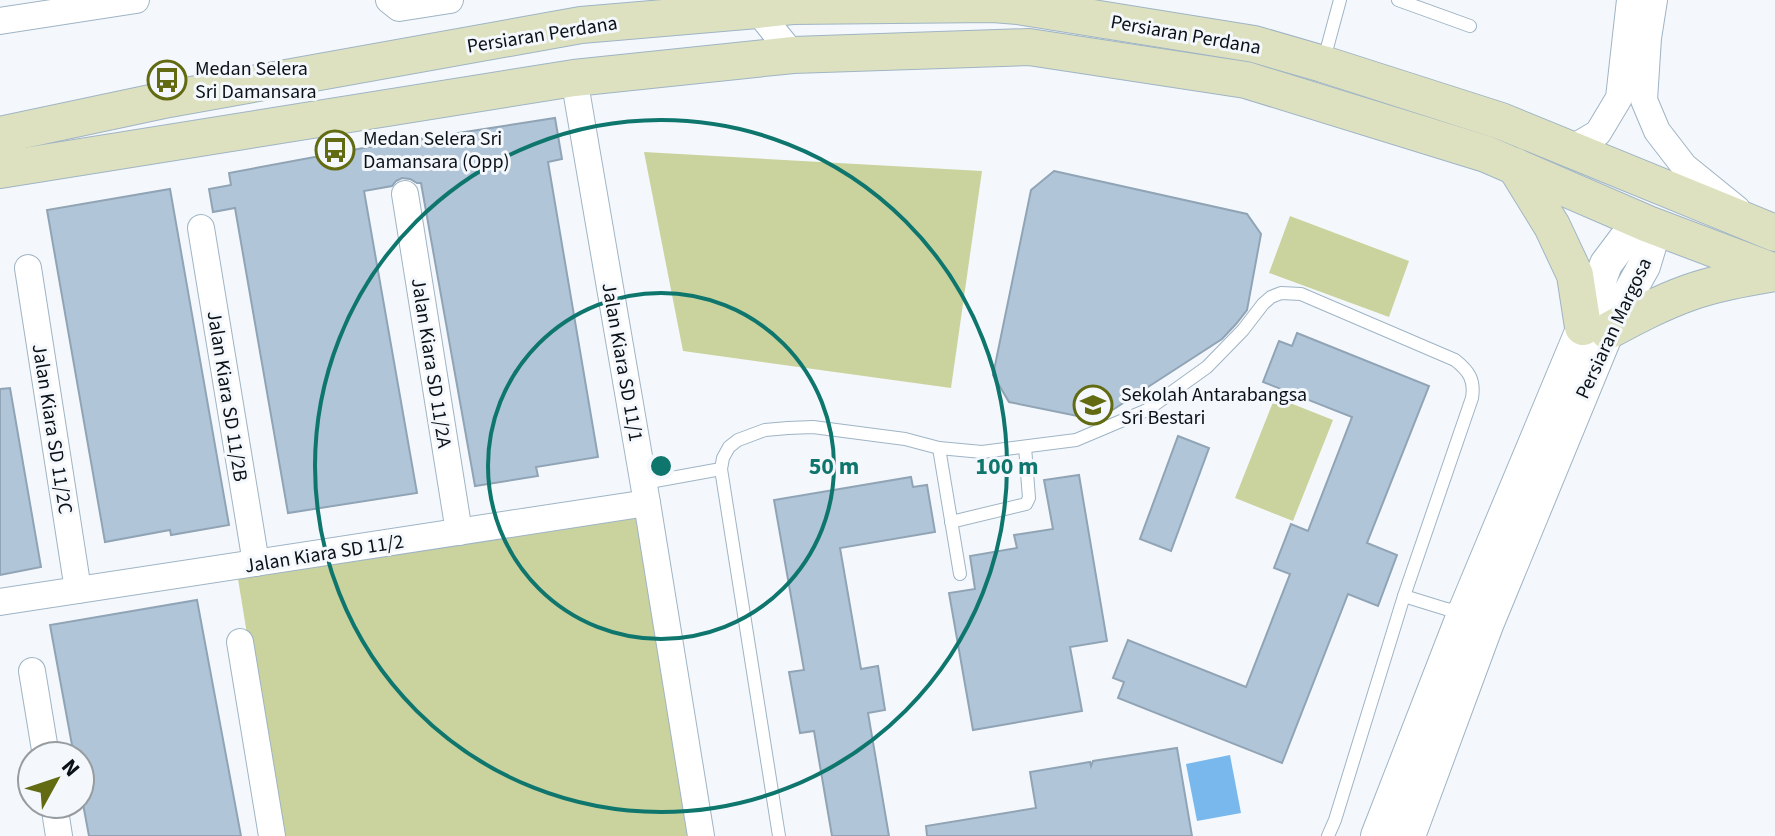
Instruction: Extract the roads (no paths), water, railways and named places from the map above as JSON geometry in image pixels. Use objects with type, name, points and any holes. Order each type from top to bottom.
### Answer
[{"type":"main road","name":"Persiaran Perdana","points":[[0,135],[169,99],[581,25],[756,5],[1018,3],[1254,44],[1323,64],[1501,121],[1765,228]]},
{"type":"main road","name":"Persiaran Perdana","points":[[0,170],[574,78],[793,55],[1029,47],[1246,80],[1486,154],[1648,224],[1775,272]]},
{"type":"main road","points":[[1515,166],[1552,226],[1595,329],[1690,292],[1775,272]]},
{"type":"main road","points":[[1622,170],[1637,191],[1648,224],[1708,205]]},
{"type":"street","points":[[0,21],[136,0]]},
{"type":"street","points":[[1571,149],[1598,133],[1619,98],[1630,0]]},
{"type":"street","points":[[1654,0],[1644,100],[1657,131],[1684,166],[1765,228]]},
{"type":"street","points":[[394,4],[443,1]]},
{"type":"street","points":[[756,5],[793,55]]},
{"type":"street","name":"Jalan Kiara SD 11/1","points":[[574,78],[646,493],[701,836]]},
{"type":"street","name":"Jalan Kiara SD 11/2A","points":[[405,194],[459,532]]},
{"type":"street","name":"Persiaran Margosa","points":[[1409,836],[1595,329],[1606,264],[1624,240],[1648,224]]},
{"type":"street","name":"Jalan Kiara SD 11/2B","points":[[201,228],[256,563]]},
{"type":"street","name":"Jalan Kiara SD 11/2C","points":[[28,268],[78,590]]},
{"type":"street","name":"Persiaran Margosa","points":[[1377,836],[1464,612],[1595,329]]},
{"type":"street","name":"Jalan Kiara SD 11/2","points":[[0,602],[459,532],[646,493]]},
{"type":"street","points":[[240,642],[272,836]]},
{"type":"street","points":[[32,671],[43,740]]},
{"type":"lane","points":[[1323,64],[1340,0]]},
{"type":"lane","points":[[1398,0],[1470,26]]},
{"type":"lane","points":[[779,836],[721,469],[729,447],[738,440],[765,430],[813,427],[982,452],[1076,440],[1147,410],[1207,367],[1263,304],[1281,293],[1301,294],[1455,360],[1465,367],[1474,387],[1328,836]]},
{"type":"lane","points":[[951,522],[1022,506],[1029,501],[1025,447]]},
{"type":"lane","points":[[939,448],[960,574]]},
{"type":"lane","points":[[646,493],[721,469]]},
{"type":"lane","points":[[1404,596],[1464,612]]},
{"type":"water","points":[[1230,755],[1241,813],[1197,821],[1186,764]]},
{"type":"place","name":"Medan Selera Sri Damansara","points":[[167,80]]},
{"type":"place","name":"Medan Selera Sri Damansara (Opp)","points":[[335,150]]},
{"type":"place","name":"Sekolah Antarabangsa Sri Bestari","points":[[1093,405]]}]
